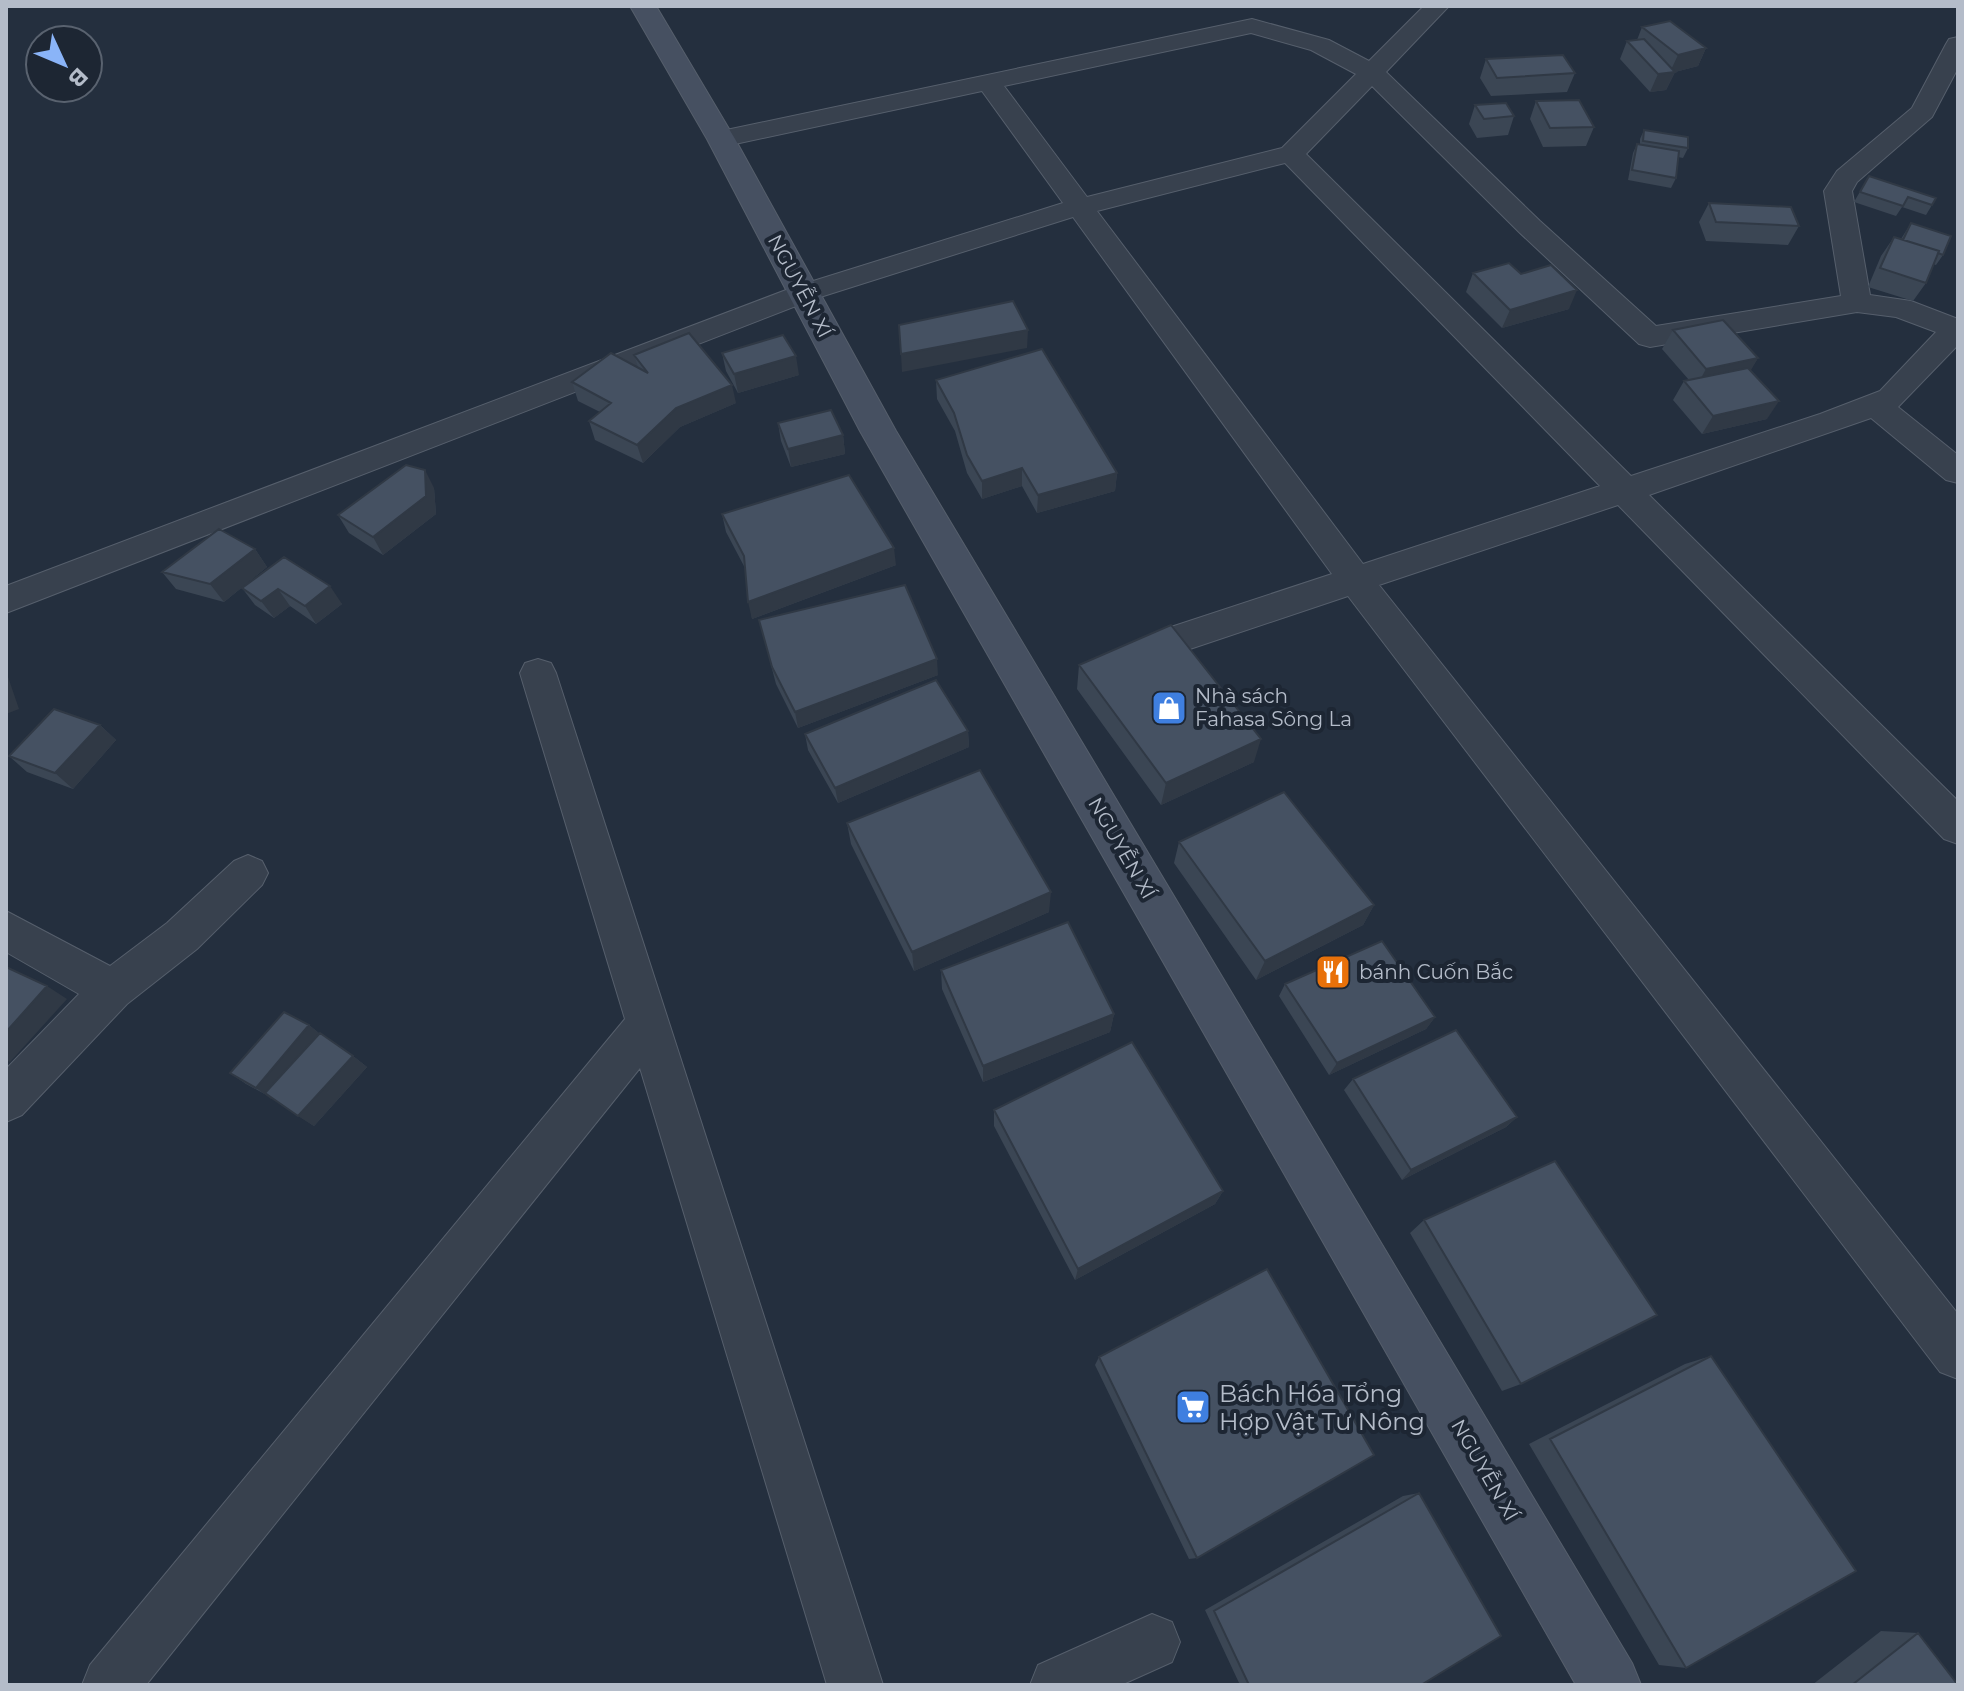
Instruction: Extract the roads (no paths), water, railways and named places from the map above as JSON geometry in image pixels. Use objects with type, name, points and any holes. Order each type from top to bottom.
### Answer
[{"type":"street","name":"NGUYỄN XÍ","points":[[643,6],[721,139],[878,431],[1610,1685]]},
{"type":"street","points":[[6,600],[804,293],[1078,207],[1291,154],[1437,6]]},
{"type":"street","points":[[721,139],[1252,26],[1320,45],[1372,72],[1530,227],[1650,337],[1857,303],[1901,308],[1957,330],[1891,398],[1875,405],[1181,638]]},
{"type":"street","points":[[1857,303],[1838,191],[1847,177],[1923,112],[1958,44]]},
{"type":"street","points":[[987,81],[1355,580],[1958,1354]]},
{"type":"street","points":[[1291,154],[1958,827]]},
{"type":"street","points":[[1875,405],[1958,472]]},
{"type":"street","points":[[538,673],[855,1685]]},
{"type":"street","points":[[6,1100],[112,990],[182,936],[248,873]]},
{"type":"street","points":[[6,930],[112,990]]},
{"type":"street","points":[[110,1685],[648,1024]]},
{"type":"street","points":[[1058,1685],[1152,1642]]},
{"type":"place","name":"Nhà sách Fahasa Sông La","points":[[1169,708]]},
{"type":"place","name":"bánh Cuốn Bắc","points":[[1333,972]]},
{"type":"place","name":"Bách Hóa Tổng Hợp Vật Tư Nông","points":[[1193,1407]]}]
